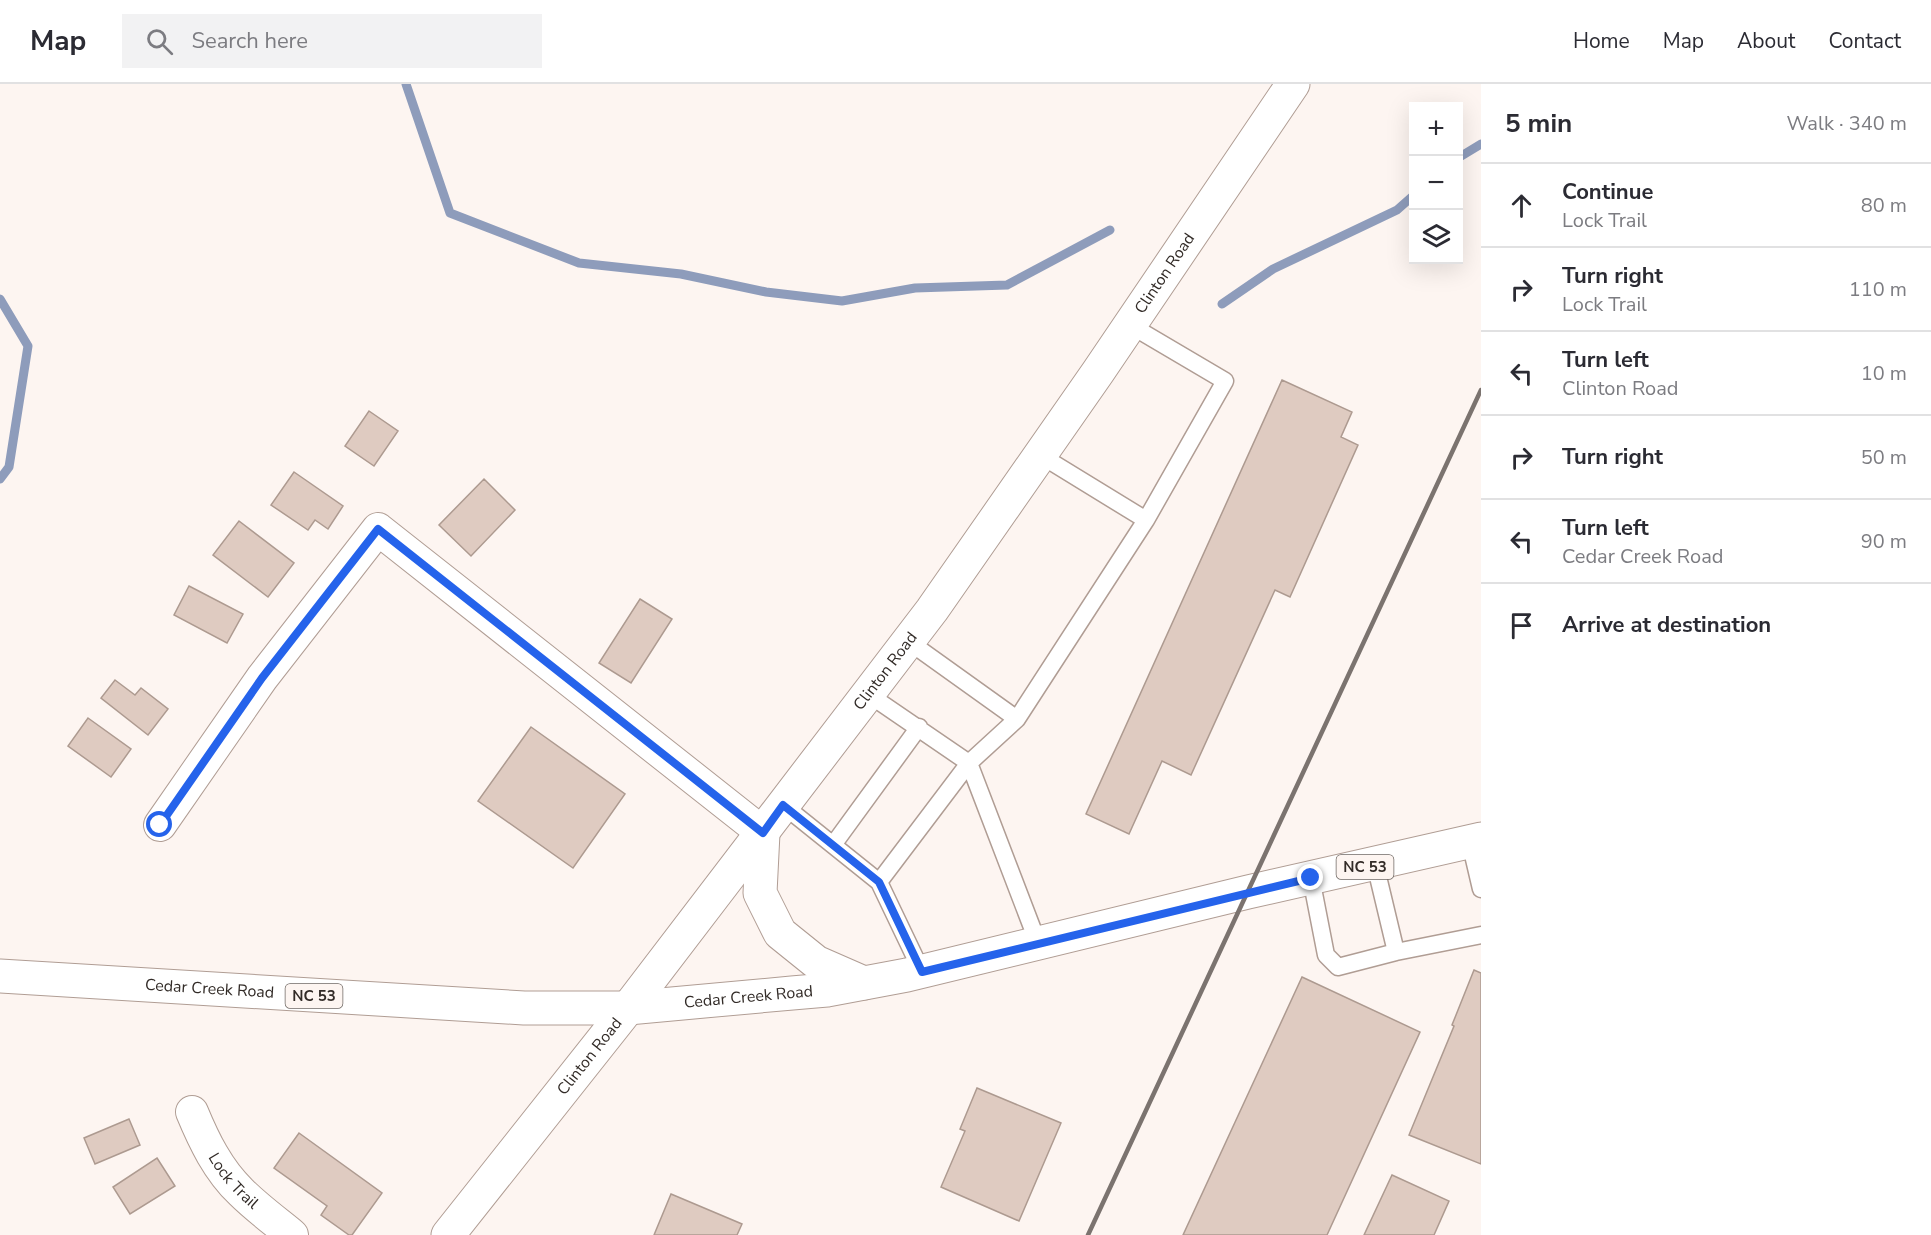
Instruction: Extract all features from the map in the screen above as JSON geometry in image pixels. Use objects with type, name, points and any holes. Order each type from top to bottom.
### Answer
[{"type":"main road","name":"Clinton Road","points":[[448,1235],[628,1008],[908,641],[1130,325],[1293,84]]},
{"type":"main road","points":[[763,833],[760,893],[780,933],[816,962],[864,983]]},
{"type":"main road","name":"Cedar Creek Road","points":[[0,976],[524,1008],[628,1008],[827,990],[922,972],[1311,878],[1475,841]]},
{"type":"street","points":[[160,825],[262,678],[378,529],[763,833]]},
{"type":"street","name":"Lock Trail","points":[[192,1112],[204,1141],[240,1191],[292,1235]]},
{"type":"lane","points":[[879,882],[969,763],[1017,720],[1146,520],[1225,381],[1130,325]]},
{"type":"lane","points":[[1040,455],[1146,520]]},
{"type":"lane","points":[[908,641],[1017,720]]},
{"type":"lane","points":[[868,694],[969,763],[1038,943]]},
{"type":"lane","points":[[833,845],[919,727]]},
{"type":"lane","points":[[783,805],[879,882],[922,972]]},
{"type":"lane","points":[[1475,841],[1481,889]]},
{"type":"lane","points":[[1375,864],[1396,952]]},
{"type":"lane","points":[[1311,878],[1326,956],[1338,968],[1396,952],[1481,935]]},
{"type":"building","points":[[1282,380],[1352,412],[1341,437],[1358,445],[1290,597],[1275,590],[1191,775],[1162,761],[1129,834],[1086,814]]},
{"type":"building","points":[[369,411],[398,431],[374,466],[345,446]]},
{"type":"building","points":[[294,472],[343,506],[328,529],[315,520],[308,530],[271,505]]},
{"type":"building","points":[[484,479],[515,510],[471,556],[439,525]]},
{"type":"building","points":[[239,521],[294,563],[268,597],[213,555]]},
{"type":"building","points":[[189,586],[243,614],[227,643],[174,615]]},
{"type":"building","points":[[640,599],[672,619],[631,683],[599,663]]},
{"type":"building","points":[[115,680],[135,695],[141,688],[168,709],[148,735],[101,698]]},
{"type":"building","points":[[88,718],[131,749],[111,777],[68,746]]},
{"type":"building","points":[[531,727],[625,794],[573,868],[478,801]]},
{"type":"building","points":[[1474,970],[1481,973],[1481,1164],[1409,1135],[1454,1026],[1452,1025]]},
{"type":"building","points":[[1302,977],[1420,1032],[1327,1235],[1183,1235]]},
{"type":"building","points":[[977,1088],[1061,1123],[1019,1221],[941,1187],[965,1131],[960,1129]]},
{"type":"building","points":[[129,1119],[140,1145],[95,1164],[84,1138]]},
{"type":"building","points":[[299,1133],[382,1193],[352,1235],[321,1215],[327,1206],[274,1168]]},
{"type":"building","points":[[157,1158],[175,1186],[130,1214],[113,1187]]},
{"type":"building","points":[[1392,1175],[1449,1201],[1434,1235],[1364,1235]]},
{"type":"building","points":[[671,1194],[742,1224],[737,1235],[654,1235]]},
{"type":"waterway","points":[[406,84],[450,213],[579,263],[681,274],[766,292],[842,301],[915,288],[1007,285],[1110,230]]},
{"type":"waterway","points":[[1461,156],[1481,144]]},
{"type":"waterway","points":[[1222,304],[1273,269],[1397,210],[1409,199]]},
{"type":"waterway","points":[[0,299],[28,346],[9,467],[0,479]]},
{"type":"railway","points":[[1088,1235],[1481,390]]},
{"type":"route","points":[[160,825],[262,678],[378,529],[763,833],[783,805],[879,882],[922,972],[1311,878]]}]
